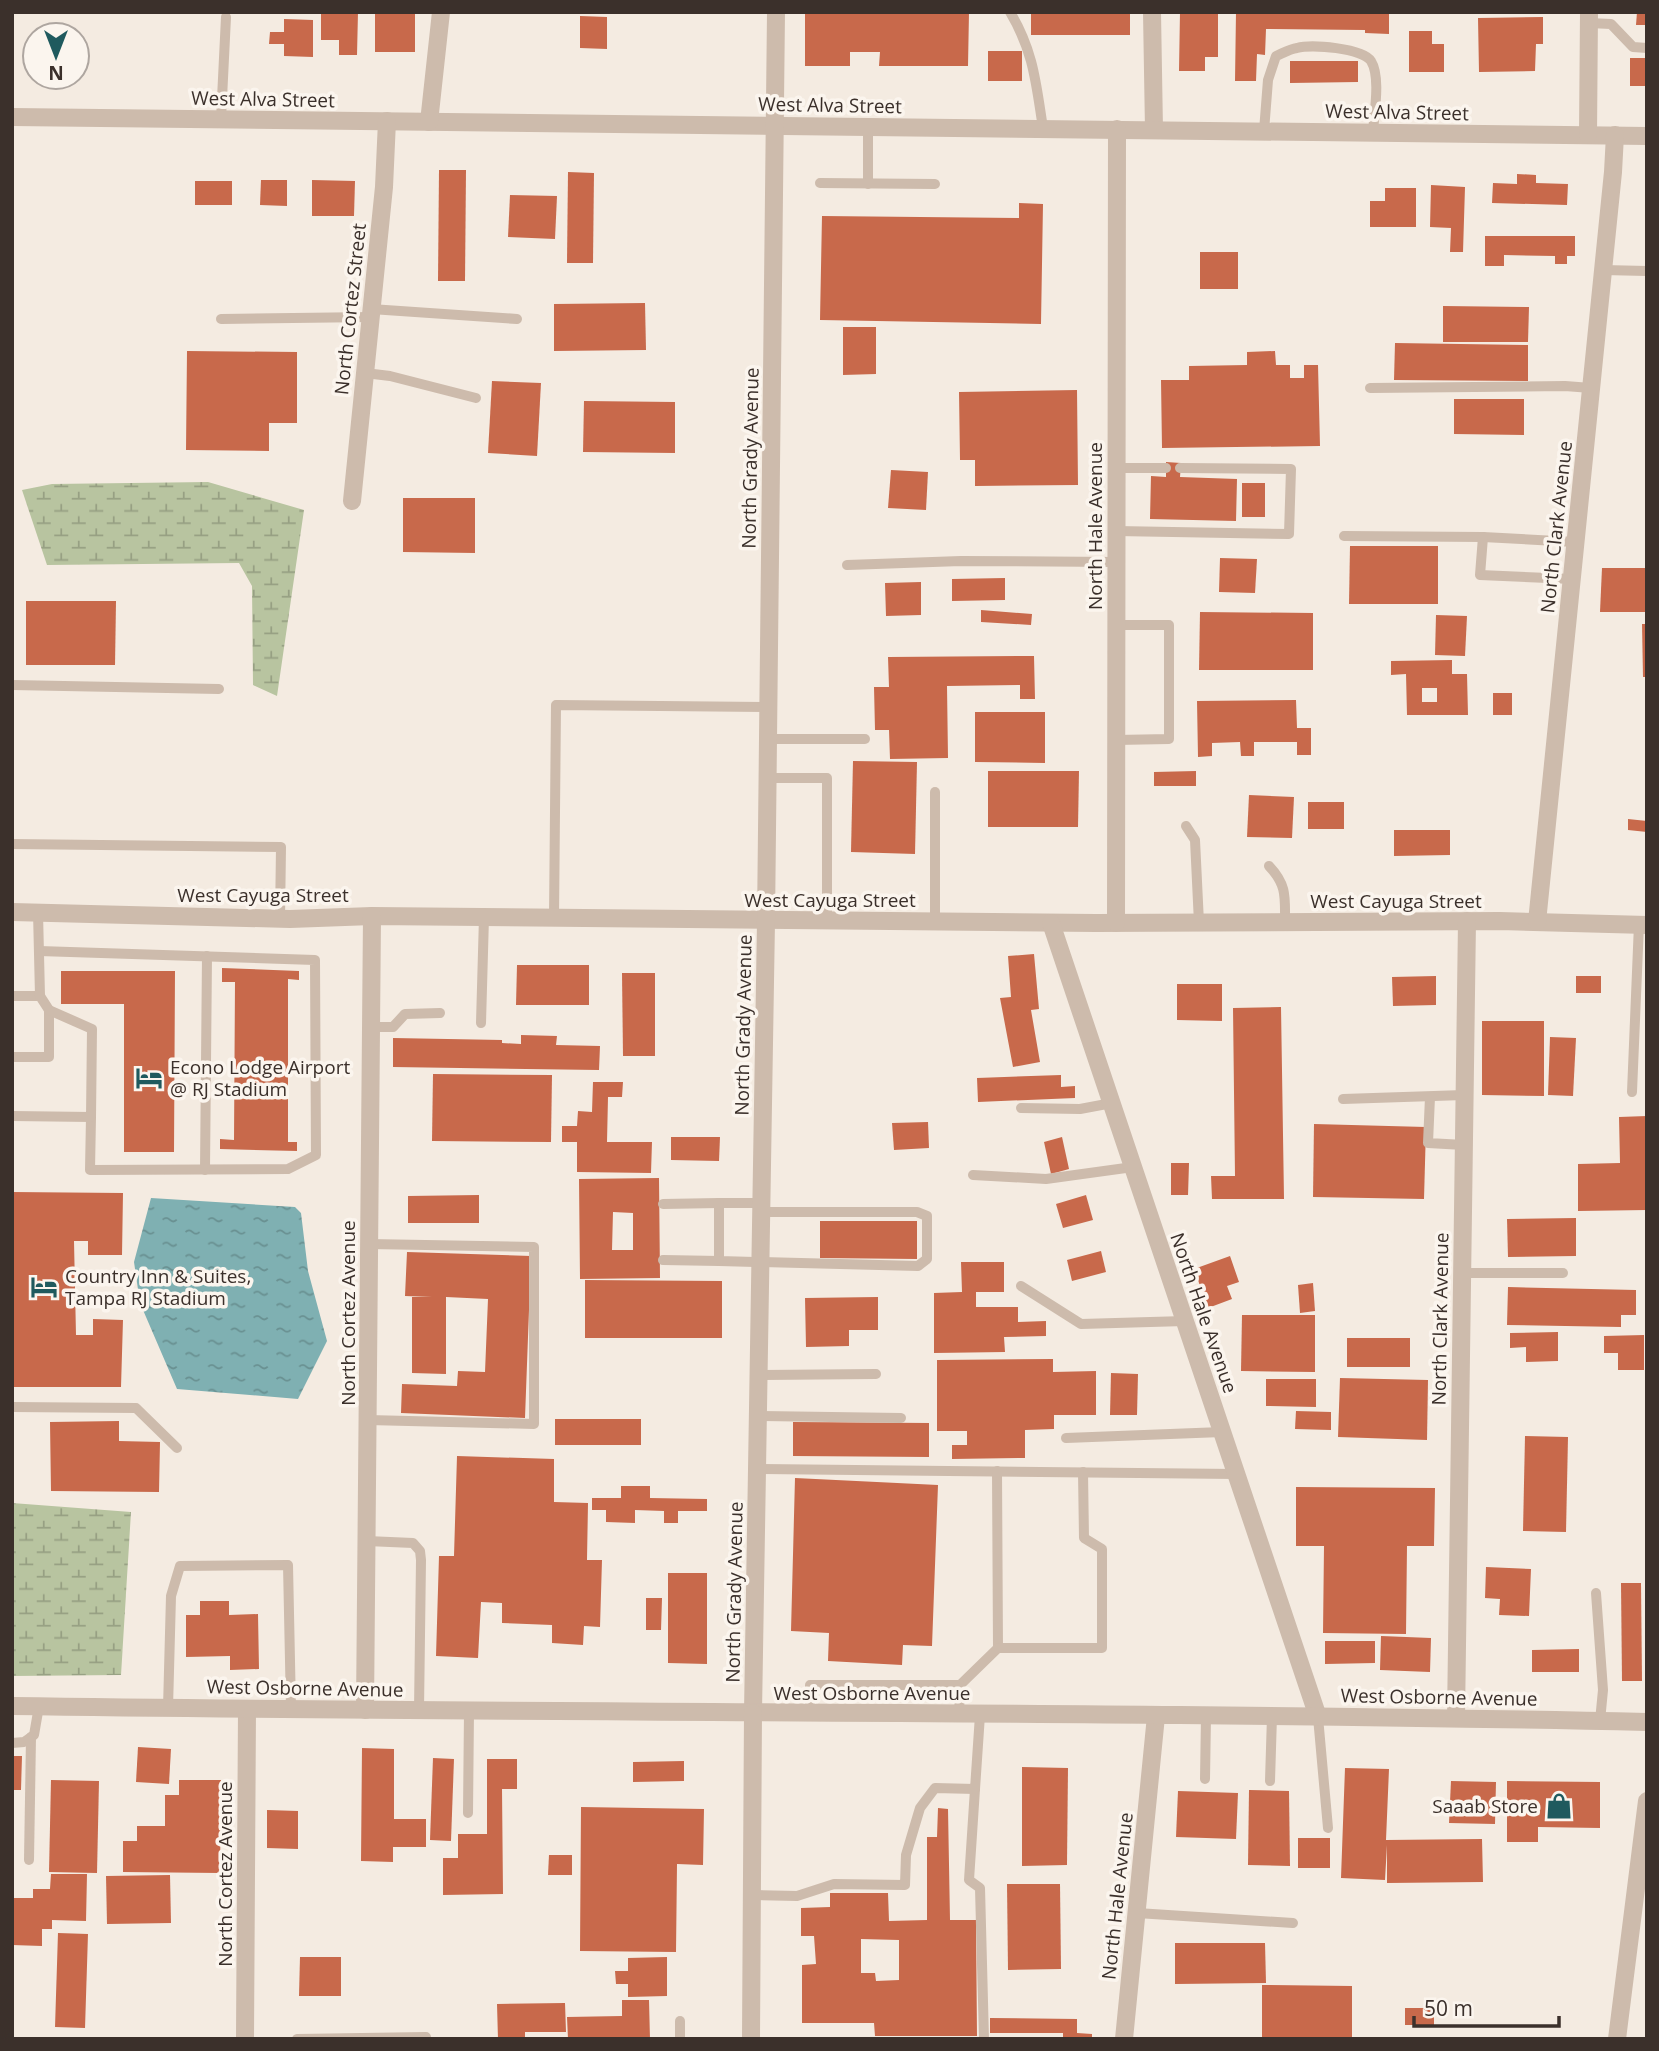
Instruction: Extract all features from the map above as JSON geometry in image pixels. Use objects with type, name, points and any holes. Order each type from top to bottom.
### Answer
[{"type":"street","points":[[429,122],[441,12]]},
{"type":"street","name":"North Grady Avenue","points":[[751,2039],[776,12]]},
{"type":"street","points":[[1152,12],[1154,130]]},
{"type":"street","points":[[1588,135],[1589,18]]},
{"type":"street","name":"West Alva Street","points":[[12,117],[1647,136]]},
{"type":"street","name":"North Cortez Street","points":[[352,500],[384,187],[387,121]]},
{"type":"street","name":"North Hale Avenue","points":[[1116,923],[1117,129]]},
{"type":"street","name":"North Clark Avenue","points":[[1537,922],[1615,135]]},
{"type":"street","name":"West Cayuga Street","points":[[12,912],[280,919],[372,916],[1051,923],[1467,921],[1643,925]]},
{"type":"street","name":"North Cortez Avenue","points":[[365,1710],[372,916]]},
{"type":"street","name":"North Clark Avenue","points":[[1456,1718],[1467,921]]},
{"type":"street","name":"North Hale Avenue","points":[[1051,923],[1318,1717]]},
{"type":"street","name":"West Osborne Avenue","points":[[12,1706],[1272,1716],[1647,1722]]},
{"type":"street","name":"North Cortez Avenue","points":[[245,2039],[247,1709]]},
{"type":"street","name":"North Hale Avenue","points":[[1125,2039],[1156,1716]]},
{"type":"street","points":[[1617,2039],[1647,1801]]},
{"type":"lane","points":[[1010,12],[1021,31],[1033,63],[1043,128]]},
{"type":"lane","points":[[221,119],[226,17]]},
{"type":"lane","points":[[1589,18],[1611,24],[1633,47],[1647,48]]},
{"type":"lane","points":[[1264,131],[1268,80],[1276,56],[1298,47],[1343,48],[1362,53],[1371,60],[1376,79],[1373,132]]},
{"type":"lane","points":[[868,127],[868,184]]},
{"type":"lane","points":[[821,183],[935,184]]},
{"type":"lane","points":[[1603,270],[1647,271]]},
{"type":"lane","points":[[221,319],[371,313],[517,319]]},
{"type":"lane","points":[[365,373],[390,376],[476,398]]},
{"type":"lane","points":[[1370,388],[1591,388]]},
{"type":"lane","points":[[1116,468],[1166,468]]},
{"type":"lane","points":[[1116,531],[1289,534],[1291,469],[1180,468]]},
{"type":"lane","points":[[1344,536],[1483,537],[1575,542]]},
{"type":"lane","points":[[1483,537],[1480,576],[1572,579]]},
{"type":"lane","points":[[847,565],[961,561],[1116,562]]},
{"type":"lane","points":[[1116,625],[1169,625],[1169,739],[1116,740]]},
{"type":"lane","points":[[12,685],[219,690]]},
{"type":"lane","points":[[554,918],[556,705],[768,707]]},
{"type":"lane","points":[[768,739],[865,739]]},
{"type":"lane","points":[[768,778],[827,778],[827,921]]},
{"type":"lane","points":[[935,792],[935,922]]},
{"type":"lane","points":[[1186,826],[1195,840],[1199,923]]},
{"type":"lane","points":[[12,844],[281,847],[280,919]]},
{"type":"lane","points":[[1269,866],[1280,878],[1285,893],[1285,922]]},
{"type":"lane","points":[[12,1057],[49,1057],[49,1010],[40,996],[38,912]]},
{"type":"lane","points":[[481,1023],[484,917]]},
{"type":"lane","points":[[1632,1092],[1643,925]]},
{"type":"lane","points":[[39,951],[316,960],[316,1155],[288,1169],[90,1170],[92,1028],[49,1010]]},
{"type":"lane","points":[[205,1170],[207,957]]},
{"type":"lane","points":[[12,996],[40,996]]},
{"type":"lane","points":[[371,1027],[393,1027],[405,1014],[440,1013]]},
{"type":"lane","points":[[1343,1099],[1464,1096]]},
{"type":"lane","points":[[1430,1097],[1427,1143],[1464,1145]]},
{"type":"lane","points":[[1021,1108],[1080,1109],[1112,1103]]},
{"type":"lane","points":[[12,1116],[91,1117]]},
{"type":"lane","points":[[972,1175],[1046,1179],[1133,1167]]},
{"type":"lane","points":[[719,1203],[719,1261]]},
{"type":"lane","points":[[663,1204],[719,1203],[761,1208],[917,1212],[927,1216],[927,1259],[918,1266],[663,1260]]},
{"type":"lane","points":[[368,1420],[534,1424],[534,1247],[369,1244]]},
{"type":"lane","points":[[1462,1273],[1563,1273]]},
{"type":"lane","points":[[1021,1286],[1081,1324],[1185,1321]]},
{"type":"lane","points":[[758,1375],[876,1374]]},
{"type":"lane","points":[[12,1407],[136,1408],[177,1448]]},
{"type":"lane","points":[[757,1416],[901,1418]]},
{"type":"lane","points":[[1066,1438],[1222,1432]]},
{"type":"lane","points":[[757,1469],[1236,1474]]},
{"type":"lane","points":[[997,1471],[998,1648]]},
{"type":"lane","points":[[810,1714],[810,1685],[960,1685],[998,1648],[1102,1648],[1102,1549],[1084,1538],[1083,1472]]},
{"type":"lane","points":[[367,1541],[413,1543],[420,1551],[419,1710]]},
{"type":"lane","points":[[168,1708],[171,1596],[180,1566],[288,1565],[291,1710]]},
{"type":"lane","points":[[1596,1593],[1603,1690],[1600,1721]]},
{"type":"lane","points":[[960,1685],[960,1715]]},
{"type":"lane","points":[[12,1743],[24,1742],[31,1737],[36,1729],[39,1706]]},
{"type":"lane","points":[[468,1813],[469,1711]]},
{"type":"lane","points":[[980,1715],[970,1881],[980,1888],[984,2039]]},
{"type":"lane","points":[[1205,1779],[1206,1716]]},
{"type":"lane","points":[[1270,1781],[1272,1716]]},
{"type":"lane","points":[[1318,1717],[1328,1828]]},
{"type":"lane","points":[[29,1860],[31,1737]]},
{"type":"lane","points":[[753,1895],[797,1896],[834,1884],[905,1885],[906,1854],[920,1808],[935,1788],[975,1788]]},
{"type":"lane","points":[[1137,1913],[1293,1923]]},
{"type":"lane","points":[[680,2021],[680,2039]]},
{"type":"lane","points":[[296,2039],[426,2037]]},
{"type":"green space","points":[[208,482],[304,510],[277,696],[253,685],[252,586],[239,563],[47,565],[22,490],[52,484]]},
{"type":"green space","points":[[12,1503],[131,1512],[121,1675],[12,1676]]},
{"type":"water","points":[[151,1198],[295,1207],[301,1213],[308,1271],[327,1341],[298,1399],[177,1389],[140,1303],[134,1262]]},
{"type":"building","points":[[321,12],[358,12],[357,55],[339,55],[339,40],[321,40]]},
{"type":"building","points":[[375,12],[415,12],[415,52],[375,52]]},
{"type":"building","points":[[805,12],[969,12],[968,66],[879,66],[880,52],[850,52],[850,66],[805,66]]},
{"type":"building","points":[[1031,12],[1130,12],[1130,35],[1031,35]]},
{"type":"building","points":[[1180,12],[1218,12],[1218,57],[1205,57],[1205,71],[1179,71]]},
{"type":"building","points":[[1236,12],[1389,12],[1389,34],[1365,33],[1365,30],[1266,29],[1265,55],[1257,54],[1256,81],[1235,81]]},
{"type":"building","points":[[1637,12],[1647,12],[1647,25],[1636,25]]},
{"type":"building","points":[[580,16],[607,17],[607,49],[580,48]]},
{"type":"building","points":[[1543,17],[1543,44],[1536,44],[1535,71],[1479,72],[1478,18]]},
{"type":"building","points":[[284,19],[313,20],[313,57],[284,56],[284,44],[269,44],[270,32],[284,32]]},
{"type":"building","points":[[1409,31],[1432,31],[1432,44],[1444,44],[1444,72],[1409,72]]},
{"type":"building","points":[[988,51],[1022,51],[1022,81],[988,81]]},
{"type":"building","points":[[1630,58],[1647,58],[1647,86],[1630,86]]},
{"type":"building","points":[[1290,61],[1358,61],[1358,82],[1290,83]]},
{"type":"building","points":[[439,170],[466,170],[465,281],[438,281]]},
{"type":"building","points":[[568,172],[594,173],[593,263],[567,263]]},
{"type":"building","points":[[1517,174],[1536,175],[1536,183],[1568,184],[1567,205],[1492,203],[1493,183],[1517,184]]},
{"type":"building","points":[[261,180],[287,180],[287,206],[260,205]]},
{"type":"building","points":[[312,180],[355,181],[354,216],[312,216]]},
{"type":"building","points":[[195,181],[232,181],[232,205],[195,205]]},
{"type":"building","points":[[1431,185],[1465,187],[1463,252],[1450,252],[1451,228],[1430,227]]},
{"type":"building","points":[[1385,188],[1416,188],[1416,227],[1370,227],[1370,201],[1385,201]]},
{"type":"building","points":[[510,195],[557,196],[555,239],[508,237]]},
{"type":"building","points":[[1019,203],[1043,204],[1041,324],[820,320],[822,216],[1019,218]]},
{"type":"building","points":[[1485,236],[1575,236],[1575,256],[1567,256],[1567,264],[1555,264],[1555,256],[1504,255],[1504,266],[1485,266]]},
{"type":"building","points":[[1200,252],[1238,252],[1238,289],[1200,289]]},
{"type":"building","points":[[645,303],[646,350],[554,351],[554,304]]},
{"type":"building","points":[[1443,306],[1529,307],[1528,342],[1443,342]]},
{"type":"building","points":[[843,327],[876,327],[876,374],[843,375]]},
{"type":"building","points":[[1395,343],[1528,345],[1528,381],[1394,380]]},
{"type":"building","points":[[187,351],[297,352],[297,423],[269,423],[269,451],[186,450]]},
{"type":"building","points":[[1275,351],[1276,365],[1290,365],[1290,378],[1304,378],[1304,365],[1318,365],[1320,446],[1162,448],[1161,380],[1189,380],[1189,366],[1247,365],[1247,352]]},
{"type":"building","points":[[492,381],[541,383],[537,456],[488,453]]},
{"type":"building","points":[[1077,390],[1078,485],[975,486],[975,460],[960,460],[959,392]]},
{"type":"building","points":[[1454,399],[1524,399],[1524,435],[1454,434]]},
{"type":"building","points":[[584,401],[675,402],[675,453],[583,452]]},
{"type":"building","points":[[1166,462],[1181,463],[1180,477],[1237,479],[1236,521],[1150,519],[1151,476],[1166,477]]},
{"type":"building","points":[[891,470],[928,472],[926,510],[888,508]]},
{"type":"building","points":[[1242,483],[1265,483],[1265,517],[1242,517]]},
{"type":"building","points":[[403,498],[475,498],[475,553],[403,552]]},
{"type":"building","points":[[1350,546],[1438,546],[1438,604],[1349,604]]},
{"type":"building","points":[[1220,558],[1257,559],[1255,593],[1219,592]]},
{"type":"building","points":[[1602,568],[1647,568],[1647,612],[1600,612]]},
{"type":"building","points":[[1005,578],[1005,600],[952,601],[952,579]]},
{"type":"building","points":[[921,582],[921,615],[886,616],[885,583]]},
{"type":"building","points":[[26,601],[116,601],[115,665],[26,665]]},
{"type":"building","points":[[981,610],[1032,614],[1031,625],[981,622]]},
{"type":"building","points":[[1200,612],[1313,613],[1313,670],[1199,670]]},
{"type":"building","points":[[1436,615],[1467,616],[1465,656],[1435,655]]},
{"type":"building","points":[[1642,624],[1647,624],[1647,677],[1643,677]]},
{"type":"building","points":[[1034,656],[1035,699],[1020,699],[1020,685],[947,686],[948,758],[890,759],[889,730],[875,730],[874,687],[889,687],[888,657]]},
{"type":"building","points":[[1452,660],[1452,674],[1467,674],[1468,715],[1407,715],[1406,674],[1391,675],[1391,661]],"holes":[[[1422,688],[1437,688],[1437,702],[1422,702]]]},
{"type":"building","points":[[1493,693],[1512,693],[1512,715],[1493,715]]},
{"type":"building","points":[[1296,700],[1297,728],[1311,728],[1311,755],[1297,755],[1297,742],[1254,742],[1254,756],[1241,756],[1240,742],[1212,743],[1212,756],[1198,757],[1197,701]]},
{"type":"building","points":[[975,712],[1045,712],[1045,763],[975,762]]},
{"type":"building","points":[[853,761],[917,762],[915,854],[851,852]]},
{"type":"building","points":[[988,771],[1079,771],[1078,827],[988,827]]},
{"type":"building","points":[[1196,771],[1196,786],[1154,786],[1154,772]]},
{"type":"building","points":[[1249,795],[1294,797],[1292,838],[1247,837]]},
{"type":"building","points":[[1308,802],[1344,802],[1344,829],[1308,829]]},
{"type":"building","points":[[1628,819],[1647,821],[1647,832],[1628,830]]},
{"type":"building","points":[[1394,830],[1450,830],[1450,855],[1394,856]]},
{"type":"building","points":[[1034,954],[1039,1009],[1031,1010],[1040,1062],[1013,1067],[1000,998],[1011,997],[1008,956]]},
{"type":"building","points":[[517,965],[589,965],[589,1005],[516,1005]]},
{"type":"building","points":[[222,968],[299,971],[299,980],[288,979],[288,1142],[297,1142],[297,1151],[220,1149],[220,1139],[234,1140],[235,982],[222,982]]},
{"type":"building","name":"Econo Lodge Airport @ RJ Stadium","points":[[61,971],[175,971],[174,1152],[124,1152],[124,1004],[61,1004]]},
{"type":"building","points":[[622,973],[655,973],[655,1056],[623,1056]]},
{"type":"building","points":[[1436,976],[1436,1005],[1393,1006],[1392,977]]},
{"type":"building","points":[[1576,976],[1601,976],[1601,993],[1576,993]]},
{"type":"building","points":[[1177,984],[1222,984],[1222,1021],[1177,1020]]},
{"type":"building","points":[[1281,1007],[1284,1199],[1212,1199],[1211,1176],[1235,1176],[1233,1008]]},
{"type":"building","points":[[1482,1021],[1544,1021],[1544,1096],[1482,1095]]},
{"type":"building","points":[[521,1035],[557,1036],[556,1045],[600,1046],[599,1070],[393,1067],[393,1038],[502,1040],[502,1043],[521,1044]]},
{"type":"building","points":[[1550,1037],[1576,1038],[1573,1096],[1548,1095]]},
{"type":"building","points":[[433,1074],[552,1075],[551,1142],[432,1141]]},
{"type":"building","points":[[1061,1075],[1061,1087],[1075,1086],[1075,1098],[978,1102],[977,1078]]},
{"type":"building","points":[[593,1082],[623,1082],[622,1097],[608,1097],[607,1142],[652,1142],[651,1173],[577,1172],[577,1142],[562,1142],[562,1126],[577,1126],[578,1111],[592,1112]]},
{"type":"building","points":[[1647,1116],[1647,1210],[1578,1211],[1578,1164],[1620,1163],[1619,1117]]},
{"type":"building","points":[[928,1122],[929,1148],[894,1150],[892,1123]]},
{"type":"building","points":[[1314,1124],[1426,1127],[1424,1199],[1313,1197]]},
{"type":"building","points":[[671,1137],[720,1137],[719,1161],[671,1160]]},
{"type":"building","points":[[1062,1137],[1069,1169],[1051,1174],[1044,1142]]},
{"type":"building","points":[[1171,1163],[1189,1163],[1188,1195],[1171,1195]]},
{"type":"building","points":[[659,1178],[660,1278],[580,1279],[579,1179]],"holes":[[[613,1212],[633,1213],[633,1250],[612,1250]]]},
{"type":"building","name":"Country Inn & Suites, Tampa RJ Stadium","points":[[12,1192],[123,1193],[122,1255],[88,1255],[88,1241],[74,1241],[76,1335],[93,1335],[93,1319],[123,1320],[121,1387],[12,1387]]},
{"type":"building","points":[[479,1195],[479,1223],[408,1223],[408,1196]]},
{"type":"building","points":[[1086,1195],[1093,1220],[1063,1228],[1056,1204]]},
{"type":"building","points":[[1576,1218],[1576,1256],[1508,1257],[1507,1219]]},
{"type":"building","points":[[820,1221],[917,1221],[917,1259],[820,1258]]},
{"type":"building","points":[[1101,1251],[1106,1272],[1072,1281],[1067,1260]]},
{"type":"building","points":[[407,1252],[531,1256],[525,1418],[401,1413],[402,1384],[457,1386],[458,1371],[485,1372],[488,1299],[446,1297],[446,1374],[412,1373],[412,1297],[432,1297],[405,1296]]},
{"type":"building","points":[[1230,1256],[1239,1282],[1227,1286],[1232,1299],[1208,1308],[1194,1269]]},
{"type":"building","points":[[961,1262],[1004,1262],[1004,1292],[976,1292],[976,1307],[1018,1307],[1018,1322],[1046,1321],[1046,1336],[1004,1337],[1005,1352],[934,1353],[934,1293],[962,1292]]},
{"type":"building","points":[[585,1280],[722,1281],[722,1338],[585,1338]]},
{"type":"building","points":[[1313,1283],[1315,1311],[1300,1313],[1298,1285]]},
{"type":"building","points":[[1508,1287],[1636,1290],[1636,1315],[1621,1315],[1621,1327],[1507,1325]]},
{"type":"building","points":[[878,1297],[878,1330],[849,1330],[849,1346],[806,1347],[805,1298]]},
{"type":"building","points":[[1242,1315],[1315,1315],[1315,1372],[1241,1371]]},
{"type":"building","points":[[1558,1332],[1558,1361],[1526,1362],[1526,1347],[1510,1348],[1510,1333]]},
{"type":"building","points":[[1644,1335],[1644,1370],[1618,1370],[1618,1353],[1604,1353],[1604,1336]]},
{"type":"building","points":[[1347,1338],[1410,1338],[1410,1367],[1347,1367]]},
{"type":"building","points":[[1053,1359],[1053,1372],[1096,1371],[1096,1415],[1054,1415],[1054,1429],[1025,1430],[1025,1458],[952,1459],[952,1445],[967,1445],[967,1431],[937,1431],[937,1360]]},
{"type":"building","points":[[1111,1373],[1138,1374],[1137,1415],[1110,1415]]},
{"type":"building","points":[[1340,1378],[1428,1380],[1427,1440],[1338,1437]]},
{"type":"building","points":[[1266,1379],[1316,1379],[1316,1407],[1266,1406]]},
{"type":"building","points":[[1296,1411],[1331,1412],[1331,1430],[1295,1429]]},
{"type":"building","points":[[555,1419],[641,1419],[641,1445],[555,1445]]},
{"type":"building","points":[[119,1421],[119,1441],[160,1442],[159,1492],[51,1491],[50,1422]]},
{"type":"building","points":[[793,1422],[929,1423],[929,1457],[793,1456]]},
{"type":"building","points":[[1525,1436],[1568,1437],[1566,1532],[1523,1531]]},
{"type":"building","points":[[457,1456],[554,1459],[554,1502],[588,1503],[587,1560],[602,1560],[600,1627],[584,1626],[583,1645],[552,1643],[552,1625],[502,1623],[502,1603],[481,1602],[478,1658],[436,1656],[439,1556],[454,1556]]},
{"type":"building","points":[[795,1478],[938,1485],[932,1646],[903,1645],[902,1665],[828,1661],[829,1633],[791,1631]]},
{"type":"building","points":[[621,1486],[650,1486],[650,1498],[707,1499],[707,1511],[678,1511],[678,1523],[664,1523],[664,1511],[635,1510],[635,1523],[606,1522],[606,1510],[592,1510],[592,1498],[621,1498]]},
{"type":"building","points":[[1296,1487],[1435,1488],[1434,1546],[1407,1546],[1406,1634],[1323,1633],[1324,1546],[1296,1546]]},
{"type":"building","points":[[1486,1567],[1531,1569],[1529,1616],[1499,1615],[1500,1599],[1485,1598]]},
{"type":"building","points":[[668,1573],[707,1573],[707,1664],[668,1663]]},
{"type":"building","points":[[1621,1583],[1641,1583],[1642,1681],[1622,1681]]},
{"type":"building","points":[[646,1598],[662,1598],[661,1630],[646,1630]]},
{"type":"building","points":[[200,1601],[229,1601],[229,1615],[258,1614],[259,1669],[230,1670],[230,1656],[186,1657],[186,1615],[200,1615]]},
{"type":"building","points":[[1381,1636],[1431,1638],[1430,1672],[1380,1670]]},
{"type":"building","points":[[1325,1641],[1375,1641],[1375,1663],[1325,1664]]},
{"type":"building","points":[[1579,1649],[1579,1672],[1532,1672],[1532,1650]]},
{"type":"building","points":[[138,1747],[171,1749],[169,1784],[136,1782]]},
{"type":"building","points":[[362,1748],[394,1749],[394,1819],[426,1819],[426,1847],[393,1847],[393,1862],[361,1861]]},
{"type":"building","points":[[12,1756],[22,1756],[21,1790],[12,1790]]},
{"type":"building","points":[[433,1758],[454,1759],[451,1841],[430,1840]]},
{"type":"building","points":[[487,1759],[517,1759],[517,1789],[502,1789],[503,1894],[443,1895],[443,1858],[458,1858],[458,1834],[487,1834]]},
{"type":"building","points":[[684,1761],[684,1781],[633,1782],[633,1762]]},
{"type":"building","points":[[1022,1767],[1068,1768],[1067,1865],[1022,1866]]},
{"type":"building","points":[[1345,1768],[1389,1769],[1386,1840],[1482,1839],[1483,1882],[1387,1883],[1387,1845],[1385,1880],[1341,1878]]},
{"type":"building","points":[[51,1780],[99,1781],[97,1873],[49,1872]]},
{"type":"building","points":[[179,1780],[221,1780],[220,1873],[123,1872],[123,1841],[137,1841],[137,1826],[165,1826],[165,1795],[179,1795]]},
{"type":"building","points":[[1451,1781],[1496,1782],[1495,1824],[1449,1823]]},
{"type":"building","points":[[1507,1781],[1600,1782],[1600,1828],[1538,1827],[1538,1842],[1507,1842]]},
{"type":"building","points":[[1249,1790],[1289,1791],[1290,1866],[1248,1865]]},
{"type":"building","points":[[1178,1791],[1238,1793],[1236,1839],[1176,1837]]},
{"type":"building","points":[[581,1807],[704,1809],[703,1865],[677,1864],[676,1952],[580,1951]]},
{"type":"building","points":[[938,1808],[948,1809],[950,1920],[976,1920],[977,2036],[875,2036],[874,2023],[802,2023],[802,1965],[816,1964],[814,1936],[801,1936],[801,1908],[830,1907],[830,1893],[888,1893],[889,1921],[927,1920],[927,1837],[937,1837]],"holes":[[[861,1939],[899,1940],[899,1980],[876,1981],[875,1973],[861,1973]]]},
{"type":"building","points":[[267,1810],[298,1811],[298,1849],[267,1848]]},
{"type":"building","points":[[1298,1838],[1330,1838],[1330,1868],[1298,1868]]},
{"type":"building","points":[[549,1855],[572,1855],[572,1875],[548,1875]]},
{"type":"building","points":[[51,1874],[87,1874],[86,1921],[52,1920],[52,1929],[42,1929],[42,1946],[12,1945],[12,1898],[33,1898],[33,1889],[50,1889]]},
{"type":"building","points":[[170,1875],[171,1923],[107,1924],[106,1876]]},
{"type":"building","points":[[1007,1884],[1060,1884],[1061,1969],[1008,1970]]},
{"type":"building","points":[[58,1933],[88,1934],[85,2028],[55,2027]]},
{"type":"building","points":[[1175,1943],[1265,1943],[1266,1983],[1175,1984]]},
{"type":"building","points":[[300,1957],[341,1957],[341,1996],[299,1996]]},
{"type":"building","points":[[667,1957],[667,1996],[628,1997],[628,1984],[616,1984],[615,1971],[628,1971],[628,1958]]},
{"type":"building","points":[[1262,1985],[1352,1986],[1352,2039],[1262,2039]]},
{"type":"building","points":[[622,2000],[649,2000],[650,2039],[568,2039],[567,2017],[622,2016]]},
{"type":"building","points":[[565,2003],[566,2032],[525,2032],[525,2039],[498,2039],[497,2004]]},
{"type":"building","points":[[1405,2008],[1434,2008],[1434,2025],[1405,2025]]},
{"type":"building","points":[[990,2018],[1077,2019],[1077,2033],[1092,2034],[1092,2039],[1063,2039],[1063,2033],[990,2033]]},
{"type":"place","name":"Econo Lodge Airport @ RJ Stadium","points":[[149,1078]]},
{"type":"place","name":"Country Inn & Suites, Tampa RJ Stadium","points":[[44,1287]]},
{"type":"place","name":"Saaab Store","points":[[1559,1806]]}]
